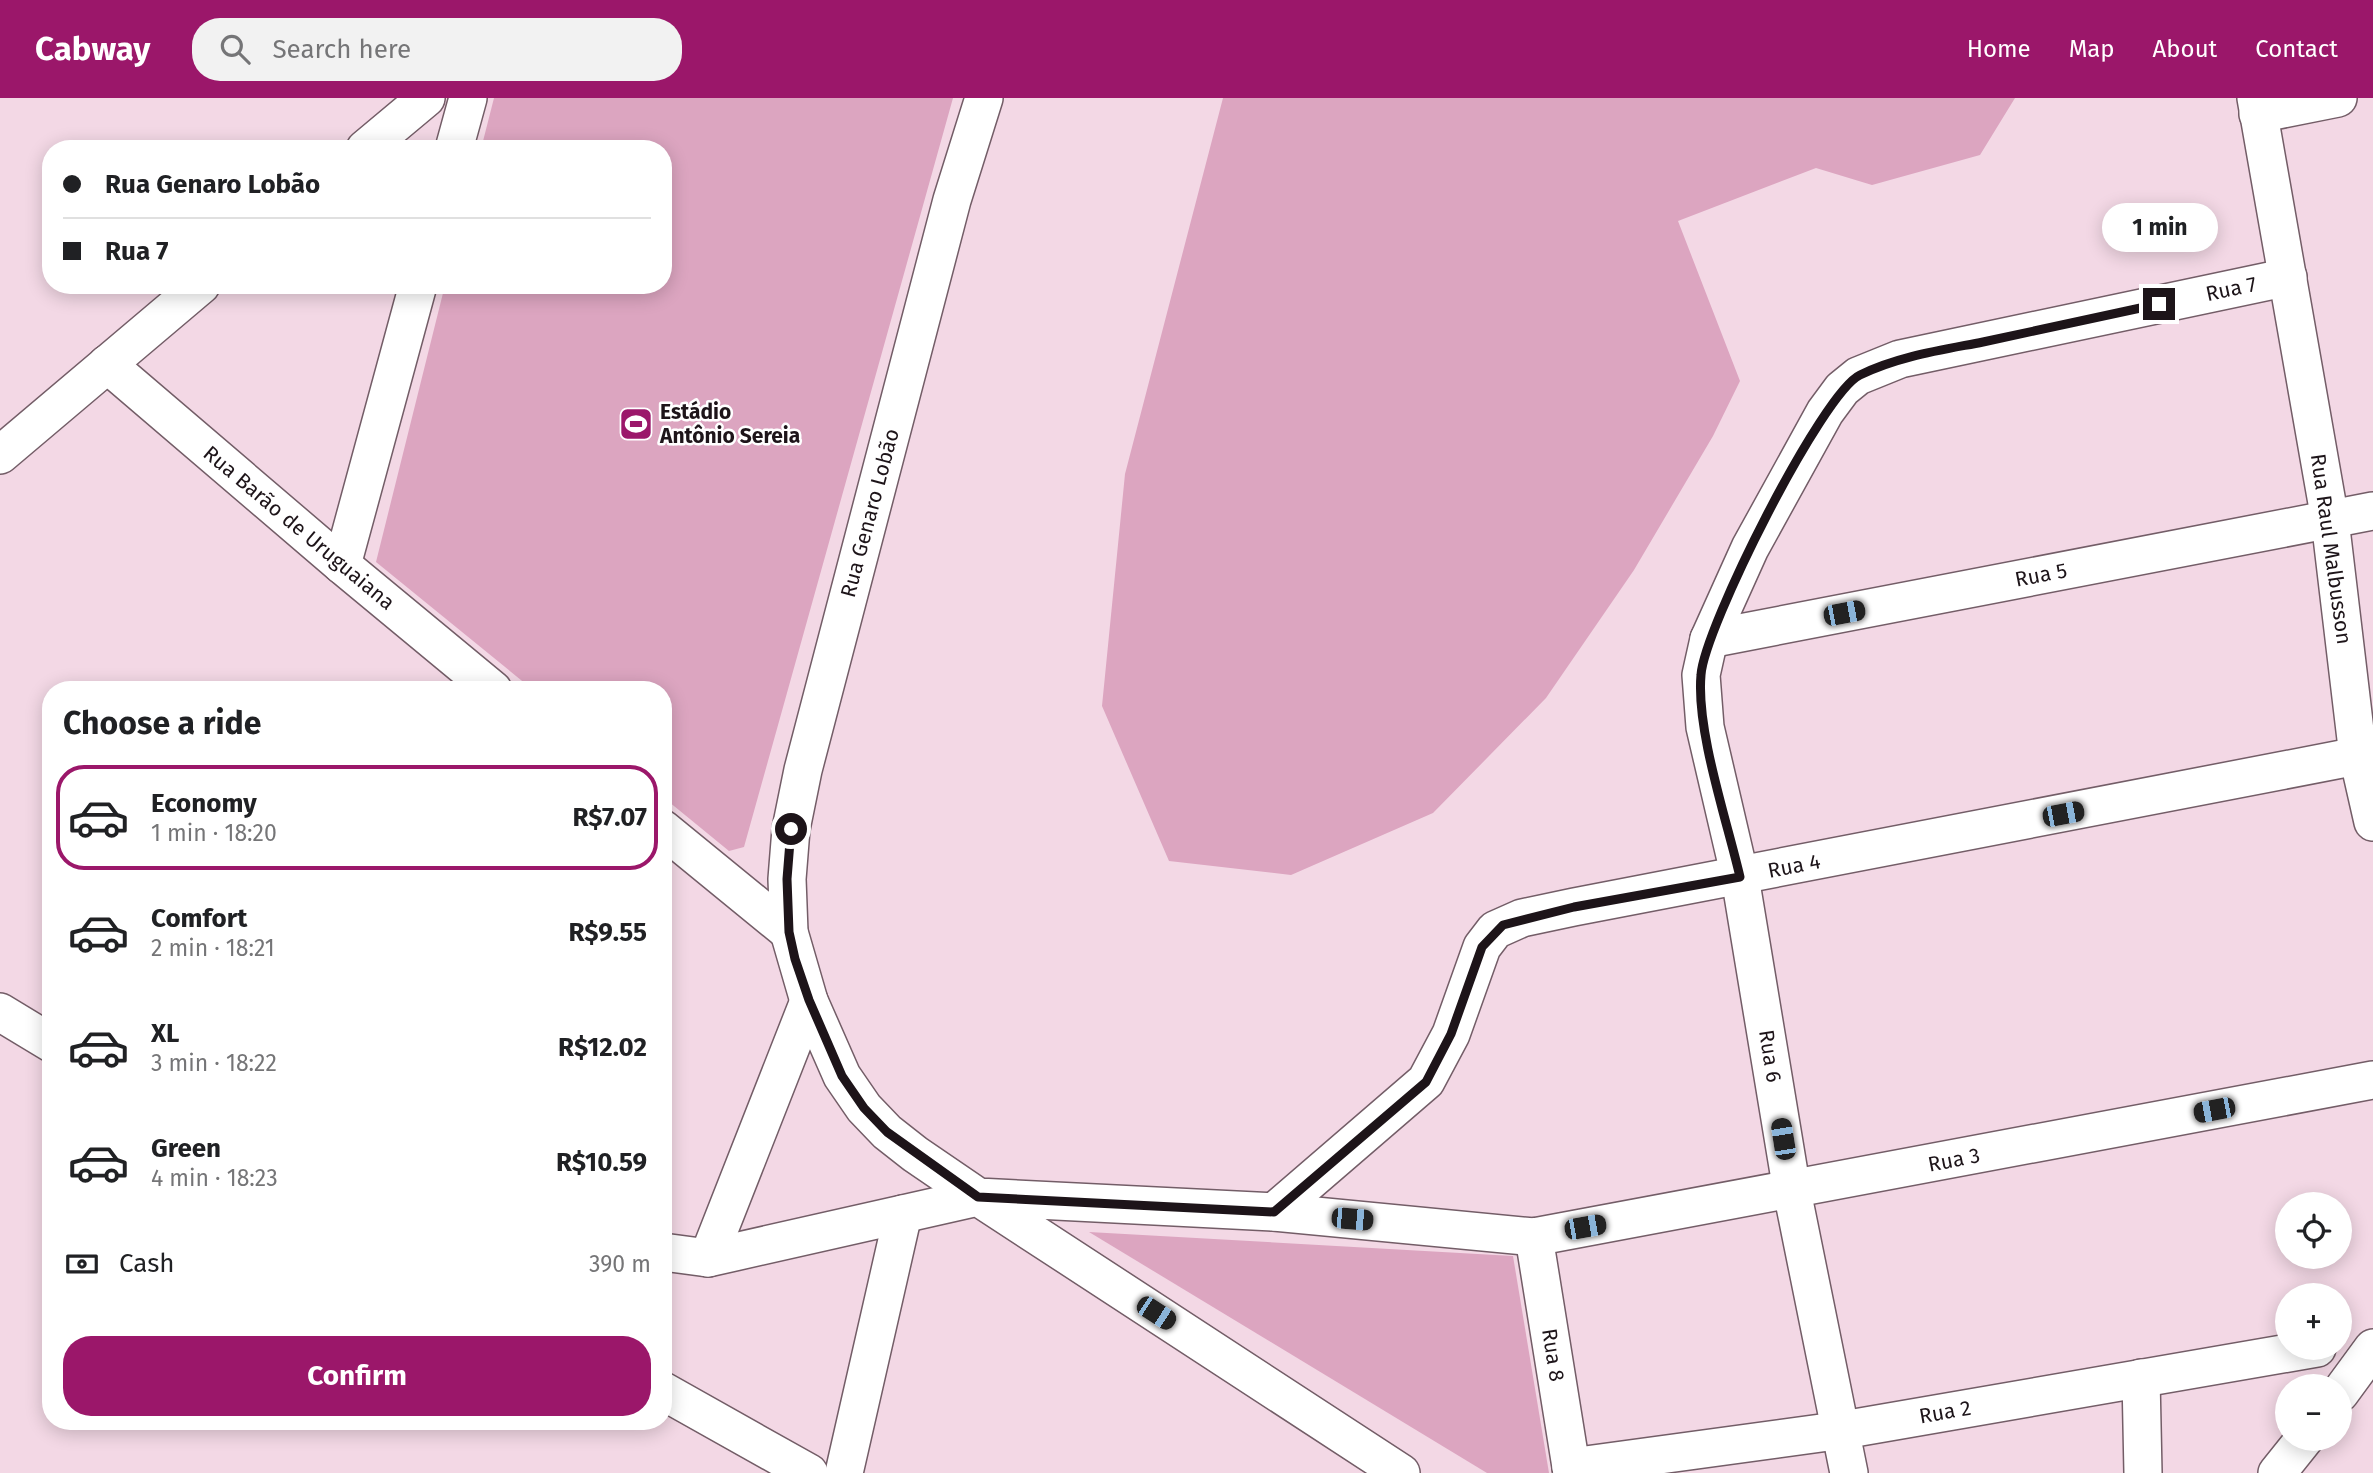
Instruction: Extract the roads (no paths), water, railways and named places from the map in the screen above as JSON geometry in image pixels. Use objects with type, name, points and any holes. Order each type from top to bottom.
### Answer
[{"type":"street","points":[[376,140],[426,98]]},
{"type":"street","points":[[456,140],[468,98]]},
{"type":"street","name":"Rua Genaro Lobão","points":[[984,98],[952,200],[803,770],[789,854],[789,932],[809,1000],[842,1076],[864,1108],[887,1132],[978,1197],[1401,1473]]},
{"type":"street","points":[[2257,106],[2338,98]]},
{"type":"street","name":"Rua Raul Malbusson","points":[[2257,106],[2330,520],[2366,755],[2373,822]]},
{"type":"street","name":"Rua 7","points":[[1709,639],[1750,548],[1825,412],[1842,388],[1858,376],[1900,359],[2288,277]]},
{"type":"street","points":[[0,455],[190,294]]},
{"type":"street","points":[[342,565],[416,294]]},
{"type":"street","name":"Rua Barão de Uruguaiana","points":[[107,364],[482,681]]},
{"type":"street","name":"Rua 5","points":[[1709,639],[2373,511]]},
{"type":"street","name":"Rua 6","points":[[1709,639],[1701,675],[1705,727],[1740,877],[1792,1191],[1843,1430],[1849,1473]]},
{"type":"street","name":"Rua 4","points":[[1274,1212],[1426,1082],[1451,1034],[1482,947],[1503,925],[1574,907],[2366,755]]},
{"type":"street","points":[[672,836],[789,932]]},
{"type":"street","points":[[672,1253],[708,1258],[809,1000]]},
{"type":"street","points":[[0,1012],[42,1038]]},
{"type":"street","name":"Rua 3","points":[[708,1258],[978,1197],[1274,1212],[1534,1237],[1792,1191],[2373,1080]]},
{"type":"street","points":[[844,1473],[903,1214]]},
{"type":"street","name":"Rua 8","points":[[1534,1237],[1571,1470]]},
{"type":"street","points":[[2352,1342],[2373,1338]]},
{"type":"street","points":[[2352,1377],[2373,1348]]},
{"type":"street","name":"Rua 2","points":[[1571,1470],[1843,1430],[2275,1355]]},
{"type":"street","points":[[2141,1378],[2143,1473]]},
{"type":"street","points":[[672,1396],[809,1473]]},
{"type":"street","points":[[2277,1473],[2295,1451]]},
{"type":"place","name":"Estádio Antônio Sereia","points":[[636,424]]}]
